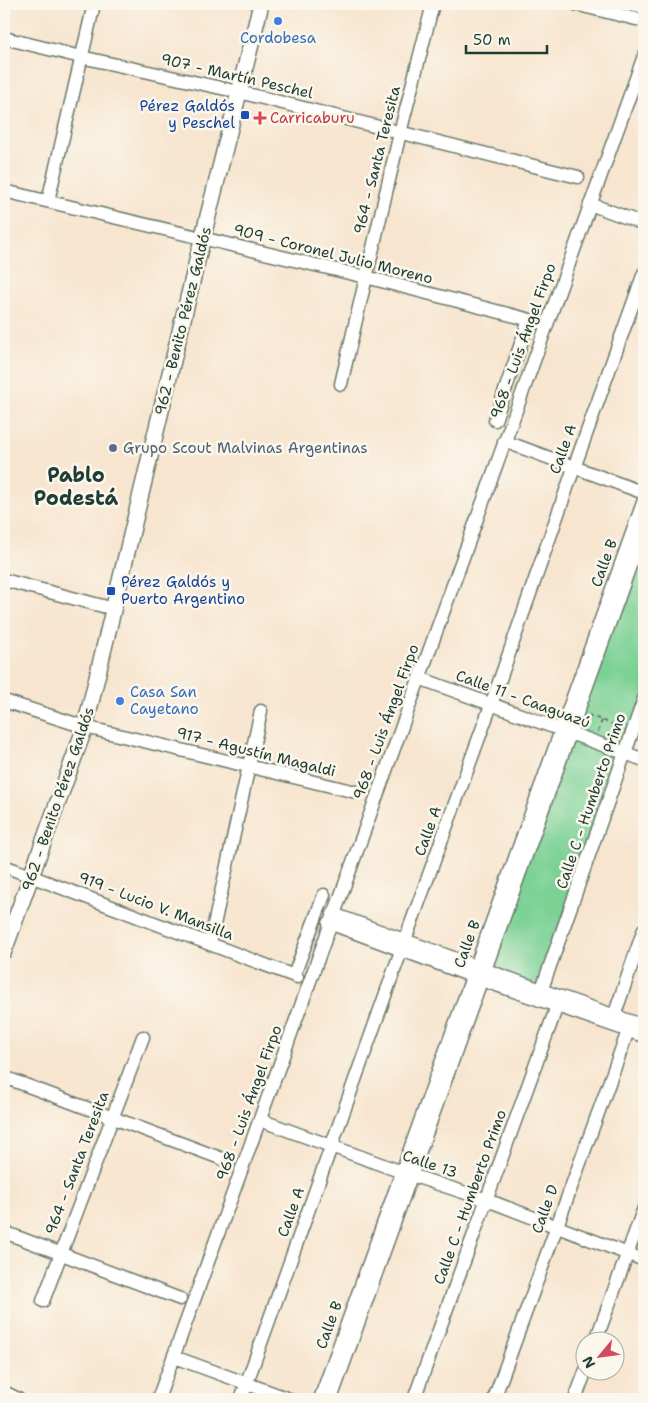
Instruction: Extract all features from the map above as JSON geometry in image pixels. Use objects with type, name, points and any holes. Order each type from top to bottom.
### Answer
[{"type":"main road","name":"962 - Benito Pérez Galdós","points":[[4,951],[85,727],[202,240],[261,4]]},
{"type":"street","points":[[48,201],[94,4]]},
{"type":"street","name":"964 - Santa Teresita","points":[[341,384],[400,133],[433,4]]},
{"type":"street","points":[[575,4],[614,8],[640,20]]},
{"type":"street","name":"907 - Martín Peschel","points":[[4,38],[239,92],[578,177]]},
{"type":"street","name":"968 - Luis Ángel Firpo","points":[[158,1399],[644,56]]},
{"type":"street","name":"909 - Coronel Julio Moreno","points":[[4,191],[202,240],[366,277],[533,321],[495,420]]},
{"type":"street","points":[[590,204],[644,224]]},
{"type":"street","name":"Calle A","points":[[241,1399],[491,705],[644,273]]},
{"type":"street","points":[[504,442],[644,494]]},
{"type":"street","name":"Calle B","points":[[320,1399],[407,1173],[566,732],[644,500]]},
{"type":"street","name":"Calle B","points":[[566,732],[579,712],[644,527]]},
{"type":"street","points":[[4,580],[114,609]]},
{"type":"street","name":"Calle 11 - Caaguazú","points":[[419,678],[644,760]]},
{"type":"street","name":"Calle C - Humberto Primo","points":[[540,995],[644,699]]},
{"type":"street","name":"917 - Agustín Magaldi","points":[[4,702],[85,727],[356,792]]},
{"type":"street","points":[[210,943],[261,711]]},
{"type":"street","name":"919 - Lucio V. Mansilla","points":[[4,866],[295,976],[324,895]]},
{"type":"street","points":[[331,918],[403,946],[613,1020],[628,1031],[644,1036]]},
{"type":"street","points":[[613,1020],[644,929]]},
{"type":"street","points":[[540,995],[557,1006],[644,1026]]},
{"type":"street","name":"Calle C - Humberto Primo","points":[[414,1399],[557,1006]]},
{"type":"street","name":"Calle D","points":[[494,1399],[628,1031]]},
{"type":"street","name":"964 - Santa Teresita","points":[[43,1301],[143,1037]]},
{"type":"street","points":[[4,1077],[228,1161]]},
{"type":"street","name":"Calle 13","points":[[260,1120],[486,1200],[644,1260]]},
{"type":"street","name":"Calle B","points":[[332,1399],[407,1173]]},
{"type":"street","points":[[600,1330],[644,1208]]},
{"type":"street","points":[[4,1232],[180,1298]]},
{"type":"street","points":[[174,1357],[290,1399]]},
{"type":"street","points":[[575,1399],[582,1380]]},
{"type":"path","points":[[579,712],[632,732]]},
{"type":"green space","points":[[644,527],[644,699],[541,990],[486,970]]},
{"type":"place","name":"Cordobesa","points":[[278,21]]},
{"type":"place","name":"Pérez Galdós y Peschel","points":[[245,115]]},
{"type":"place","name":"Carricaburu","points":[[260,118]]},
{"type":"place","name":"Grupo Scout Malvinas Argentinas","points":[[113,448]]},
{"type":"place","name":"Pérez Galdós y Puerto Argentino","points":[[111,591]]},
{"type":"place","name":"Casa San Cayetano","points":[[120,701]]},
{"type":"district","name":"Pablo Podestá","points":[[76,486]]}]
